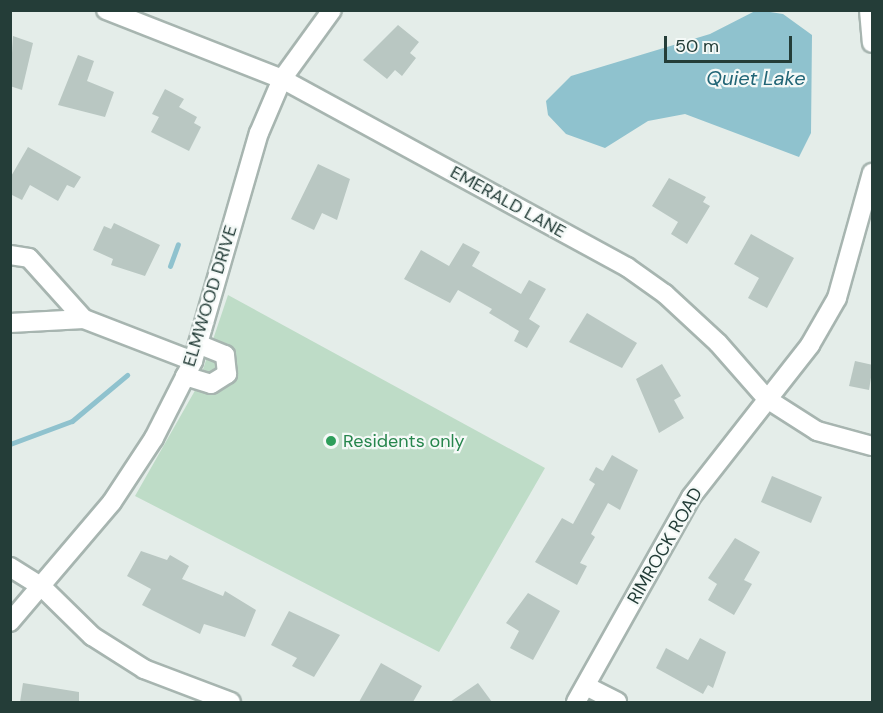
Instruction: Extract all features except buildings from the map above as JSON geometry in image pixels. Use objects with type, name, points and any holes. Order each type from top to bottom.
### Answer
[{"type":"street","name":"EMERALD LANE","points":[[106,10],[282,79],[627,267],[665,294],[718,343],[767,399],[818,431],[873,446]]},
{"type":"street","name":"ELMWOOD DRIVE","points":[[10,622],[112,502],[154,438],[189,368],[198,344],[255,145],[282,79],[332,10]]},
{"type":"street","points":[[869,10],[873,44]]},
{"type":"street","name":"RIMROCK ROAD","points":[[576,702],[692,497],[810,345],[837,298],[873,173]]},
{"type":"street","points":[[10,255],[29,258],[84,319],[189,368],[205,382],[223,382],[227,374],[228,360],[217,350],[198,344]]},
{"type":"street","points":[[10,323],[84,319]]},
{"type":"street","points":[[10,567],[42,587],[92,636],[144,669],[231,702]]},
{"type":"street","points":[[586,686],[617,702]]},
{"type":"green space","points":[[228,295],[545,468],[439,652],[135,496],[197,387]]},
{"type":"water","name":"Quiet Lake","points":[[757,10],[783,14],[812,35],[811,133],[799,157],[685,114],[648,121],[605,148],[566,134],[548,115],[546,101],[571,76],[710,34]]},
{"type":"waterway","points":[[170,266],[178,244]]},
{"type":"waterway","points":[[10,444],[72,421],[127,375]]},
{"type":"place","name":"Residents only","points":[[331,441]]}]
